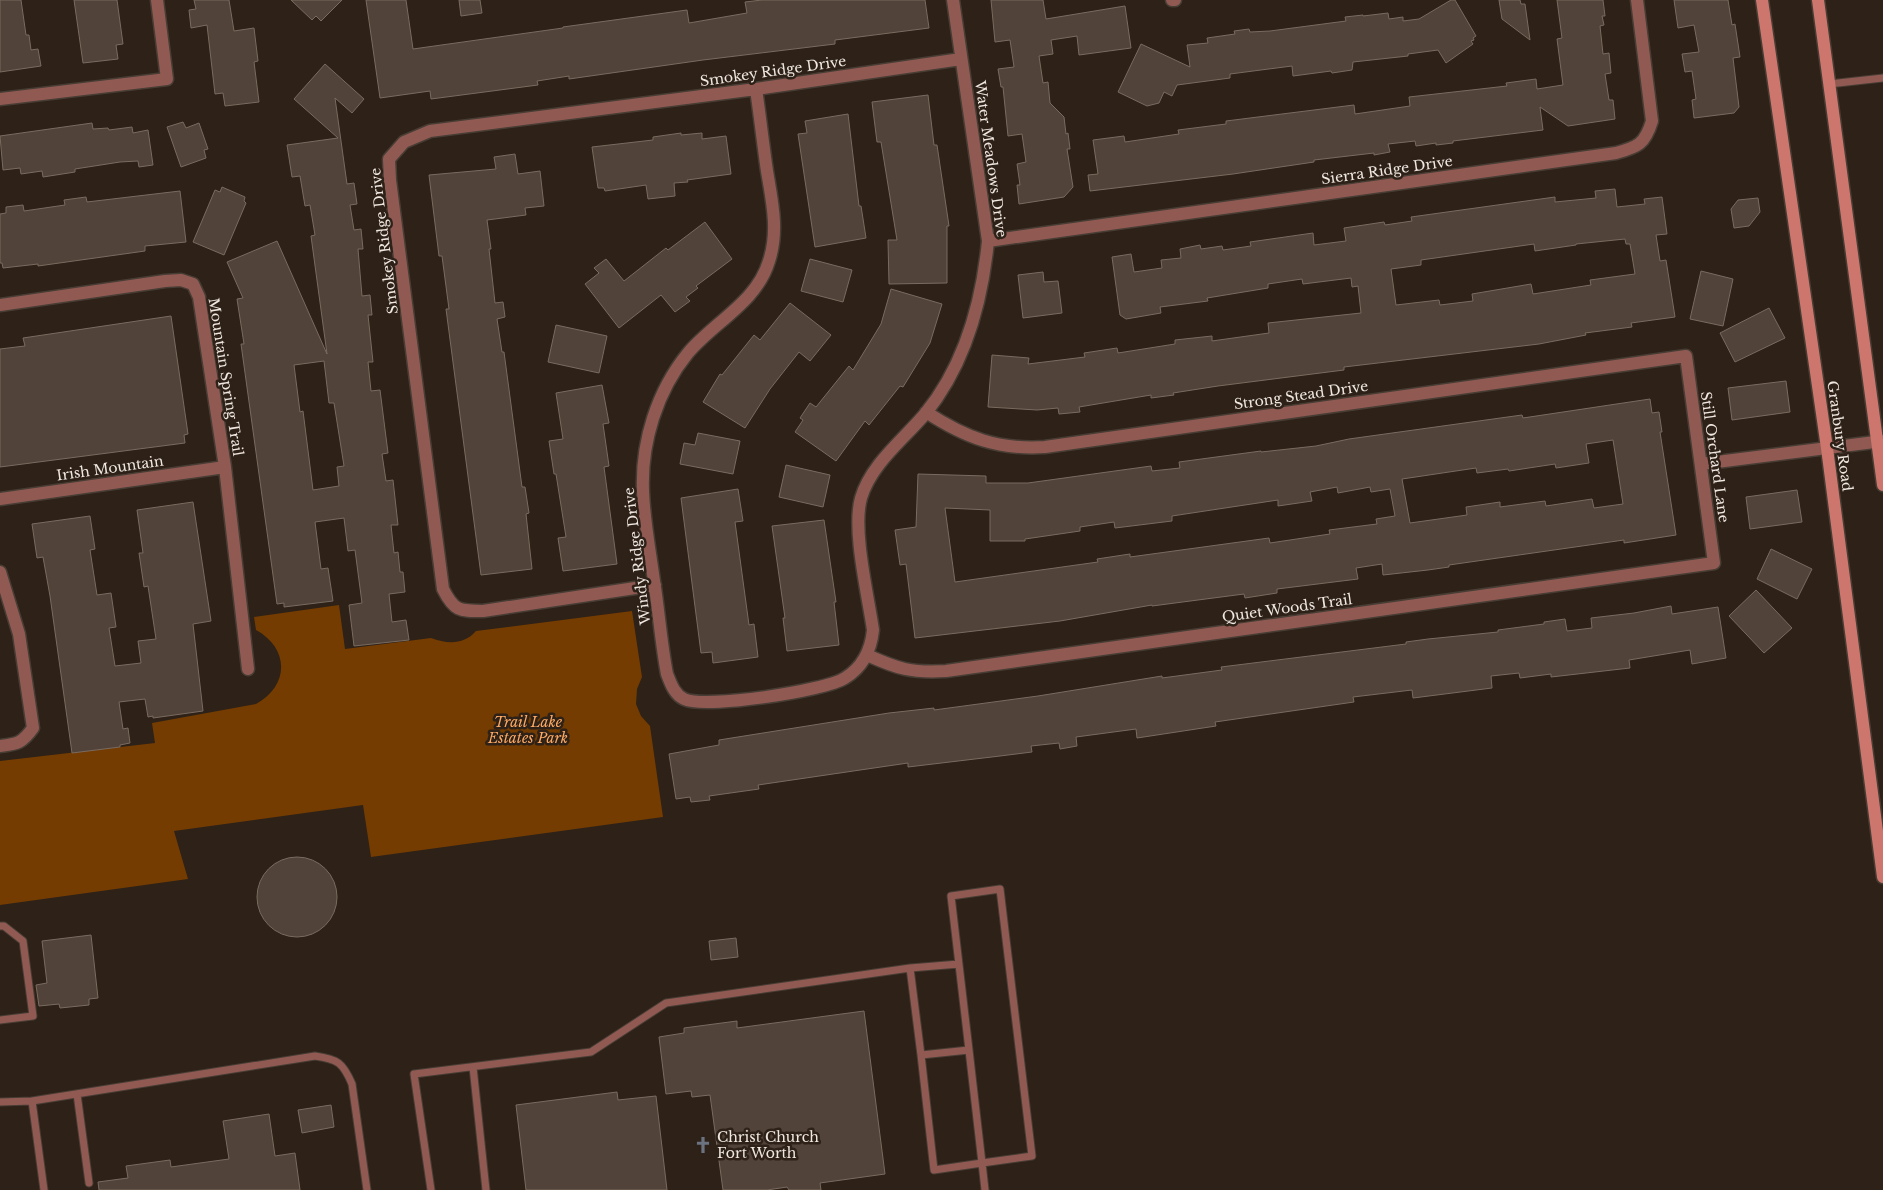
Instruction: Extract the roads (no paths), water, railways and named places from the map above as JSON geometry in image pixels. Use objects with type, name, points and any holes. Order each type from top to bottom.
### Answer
[{"type":"main road","name":"Granbury Road","points":[[1762,0],[1827,448],[1883,877]]},
{"type":"main road","points":[[1818,0],[1880,442],[1883,485]]},
{"type":"street","points":[[0,99],[167,79],[157,0]]},
{"type":"street","name":"Water Meadows Drive","points":[[682,698],[700,703],[717,702],[812,689],[834,684],[859,668],[867,655],[872,642],[873,630],[858,534],[861,499],[874,469],[926,412],[950,376],[971,328],[978,304],[988,240],[952,0]]},
{"type":"street","name":"Sierra Ridge Drive","points":[[988,240],[1616,153],[1633,149],[1643,142],[1652,121],[1636,0]]},
{"type":"street","name":"Smokey Ridge Drive","points":[[655,585],[483,611],[460,611],[450,604],[443,589],[390,180],[389,159],[404,142],[430,131],[756,89],[961,59]]},
{"type":"street","name":"Windy Ridge Drive","points":[[682,698],[672,688],[668,674],[643,491],[645,456],[654,417],[661,397],[684,358],[695,344],[750,295],[758,285],[769,261],[775,228],[756,89]]},
{"type":"street","name":"Mountain Spring Trail","points":[[0,305],[165,281],[181,280],[193,284],[199,297],[225,467],[248,669]]},
{"type":"street","name":"Strong Stead Drive","points":[[926,412],[956,430],[985,442],[1012,448],[1045,447],[1686,356]]},
{"type":"street","name":"Still Orchard Lane","points":[[1686,356],[1714,563]]},
{"type":"street","points":[[1701,464],[1880,442]]},
{"type":"street","name":"Irish Mountain","points":[[0,499],[225,467]]},
{"type":"street","name":"Quiet Woods Trail","points":[[867,655],[895,667],[912,671],[946,671],[1714,563]]},
{"type":"street","points":[[0,572],[19,634],[33,728],[26,739],[17,744],[0,746]]},
{"type":"lane","points":[[1829,84],[1883,78]]},
{"type":"lane","points":[[910,968],[934,1170],[982,1163],[1032,1156],[1000,889],[951,896],[969,1050],[982,1163],[985,1190]]},
{"type":"lane","points":[[0,926],[4,926],[23,942],[33,1016],[0,1020]]},
{"type":"lane","points":[[431,1190],[414,1074],[591,1052],[666,1004],[910,968],[959,964]]},
{"type":"lane","points":[[921,1055],[969,1050]]},
{"type":"lane","points":[[0,1102],[32,1101],[306,1057],[330,1058],[346,1068],[352,1084],[367,1190]]},
{"type":"lane","points":[[473,1067],[486,1190]]},
{"type":"lane","points":[[77,1094],[89,1183]]},
{"type":"lane","points":[[32,1101],[44,1190]]},
{"type":"place","name":"Christ Church Fort Worth","points":[[703,1145]]},
{"type":"park label","name":"Trail Lake Estates Park","points":[[528,730]]}]
